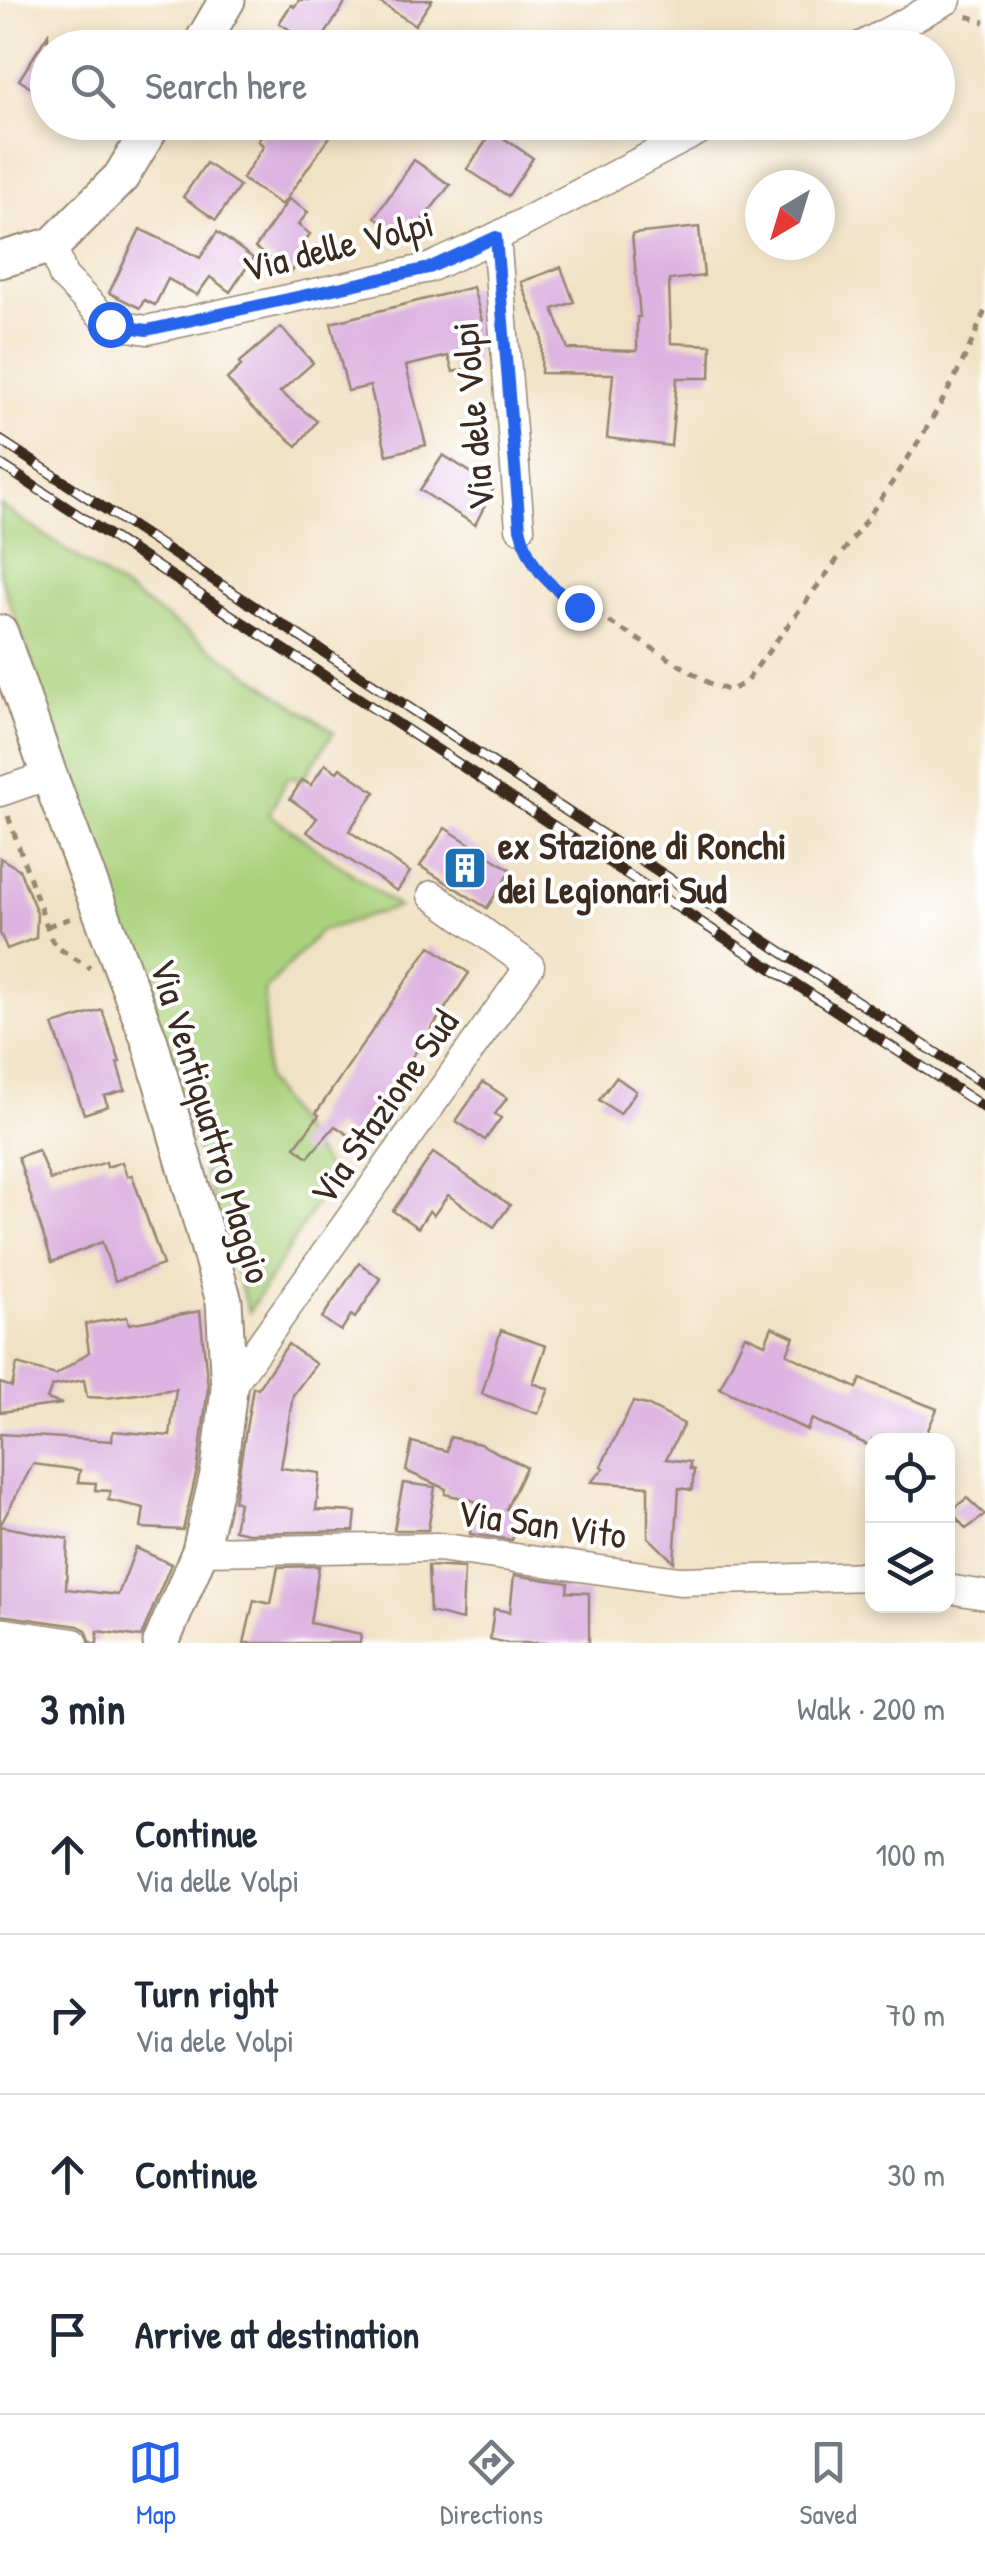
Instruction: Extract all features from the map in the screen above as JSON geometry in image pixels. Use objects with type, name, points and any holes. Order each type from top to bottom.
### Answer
[{"type":"street","points":[[210,30],[228,0]]},
{"type":"street","points":[[891,30],[947,0]]},
{"type":"street","points":[[0,260],[53,245],[121,177],[143,140]]},
{"type":"street","name":"Via delle Volpi","points":[[53,245],[63,276],[110,324],[147,330],[429,268],[680,140]]},
{"type":"street","name":"Via dele Volpi","points":[[496,237],[520,528]]},
{"type":"street","name":"Via Ventiquattro Maggio","points":[[0,633],[49,776],[150,1042],[224,1301],[228,1389],[219,1470],[200,1551],[161,1643]]},
{"type":"street","points":[[3,803],[49,776]]},
{"type":"street","name":"Via Stazione Sud","points":[[228,1389],[530,966],[432,895]]},
{"type":"street","name":"Via San Vito","points":[[200,1551],[438,1547],[679,1581],[865,1576]]},
{"type":"street","points":[[955,1590],[985,1596]]},
{"type":"street","points":[[0,1632],[74,1643]]},
{"type":"path","points":[[520,528],[527,555],[551,586],[709,683],[730,691],[746,682],[919,443],[972,345],[985,310]]},
{"type":"path","name":"Via Ventiquattro Maggio","points":[[3,803],[58,948],[93,970]]},
{"type":"path","points":[[47,926],[72,918]]},
{"type":"green space","points":[[0,505],[334,732],[302,780],[288,777],[269,814],[398,907],[320,931],[265,991],[266,1080],[333,1177],[249,1312],[121,918],[0,575]]},
{"type":"building","points":[[299,0],[347,0],[328,30],[290,30],[279,23],[291,5],[294,7]]},
{"type":"building","points":[[376,0],[432,0],[415,25]]},
{"type":"building","points":[[30,63],[30,87],[19,80]]},
{"type":"building","points":[[327,140],[282,205],[242,179],[264,146],[258,141]]},
{"type":"building","points":[[487,140],[506,140],[533,158],[508,196],[467,169]]},
{"type":"building","points":[[414,160],[450,185],[407,239],[375,217]]},
{"type":"building","points":[[206,163],[240,186],[216,220],[183,197]]},
{"type":"building","points":[[289,199],[308,212],[298,225],[310,234],[297,252],[302,256],[291,273],[255,248]]},
{"type":"building","points":[[699,227],[704,276],[669,280],[671,343],[711,345],[710,378],[677,378],[671,446],[607,438],[613,374],[541,373],[542,336],[521,282],[561,267],[574,302],[553,309],[568,349],[637,351],[640,317],[632,234]]},
{"type":"building","points":[[140,229],[200,258],[217,232],[253,258],[230,292],[210,277],[197,295],[168,279],[155,305],[144,300],[140,308],[109,293]]},
{"type":"building","points":[[473,287],[482,321],[475,323],[481,348],[473,350],[477,366],[453,372],[448,356],[406,366],[426,445],[387,455],[370,386],[348,391],[331,323]]},
{"type":"building","points":[[281,327],[313,363],[280,392],[317,421],[297,446],[252,408],[227,379],[241,366],[239,363]]},
{"type":"building","points":[[443,455],[494,487],[475,525],[420,490]]},
{"type":"building","points":[[325,764],[337,772],[340,768],[375,792],[349,831],[410,872],[397,891],[307,832],[317,818],[290,799],[302,780],[311,785]]},
{"type":"building","name":"ex Stazione di Ronchi dei Legionari Sud","points":[[445,828],[511,870],[487,908],[420,866]]},
{"type":"building","points":[[0,858],[19,869],[37,913],[36,938],[7,949],[0,933]]},
{"type":"building","points":[[430,946],[469,973],[356,1140],[335,1126],[308,1157],[295,1147]]},
{"type":"building","points":[[102,1010],[125,1090],[104,1096],[108,1106],[84,1114],[53,1025]]},
{"type":"building","points":[[616,1077],[636,1091],[620,1114],[599,1100]]},
{"type":"building","points":[[483,1082],[507,1098],[495,1114],[501,1118],[485,1140],[456,1121]]},
{"type":"building","points":[[38,1150],[50,1180],[106,1162],[107,1167],[122,1162],[127,1176],[132,1175],[163,1265],[115,1281],[102,1242],[52,1262],[18,1157]]},
{"type":"building","points":[[433,1153],[510,1205],[494,1227],[448,1195],[434,1215],[429,1211],[418,1228],[393,1211]]},
{"type":"building","points":[[359,1263],[381,1279],[355,1318],[351,1315],[341,1331],[322,1318]]},
{"type":"building","points":[[200,1311],[208,1388],[198,1466],[183,1530],[141,1528],[144,1508],[108,1500],[110,1491],[95,1490],[96,1483],[78,1482],[80,1470],[33,1464],[0,1526],[0,1434],[112,1441],[113,1431],[170,1436],[176,1389],[87,1397],[84,1380],[52,1386],[47,1399],[62,1404],[0,1412],[0,1383],[12,1387],[17,1364],[56,1375],[89,1352],[85,1324],[127,1317],[129,1324]]},
{"type":"building","points":[[772,1327],[794,1337],[787,1354],[857,1388],[861,1379],[937,1409],[929,1433],[865,1433],[865,1444],[812,1419],[807,1430],[720,1388],[745,1335],[765,1344]]},
{"type":"building","points":[[501,1330],[546,1346],[533,1383],[549,1389],[538,1414],[482,1394]]},
{"type":"building","points":[[288,1344],[316,1364],[293,1395],[281,1468],[320,1473],[316,1510],[356,1512],[354,1531],[234,1530],[239,1503],[234,1501],[253,1387],[258,1388]]},
{"type":"building","points":[[633,1402],[684,1424],[666,1459],[690,1462],[690,1469],[694,1470],[692,1490],[679,1488],[674,1562],[648,1537],[648,1486],[591,1482],[604,1468],[601,1466]]},
{"type":"building","points":[[450,1437],[480,1444],[526,1467],[506,1509],[523,1512],[512,1540],[470,1534],[475,1501],[445,1494],[446,1489],[406,1471],[412,1442],[447,1451]]},
{"type":"building","points":[[403,1483],[435,1487],[428,1530],[394,1530]]},
{"type":"building","points":[[967,1498],[985,1515],[966,1529],[955,1516],[955,1508]]},
{"type":"building","points":[[0,1526],[68,1539],[66,1589],[118,1595],[136,1548],[171,1564],[141,1637],[98,1631],[97,1643],[91,1643],[86,1630],[78,1626],[0,1615]]},
{"type":"building","points":[[319,1566],[310,1623],[361,1634],[360,1643],[244,1643],[254,1600],[271,1604],[278,1567]]},
{"type":"building","points":[[428,1566],[464,1568],[462,1620],[430,1612]]},
{"type":"building","points":[[514,1575],[568,1583],[567,1592],[589,1593],[589,1643],[507,1643],[490,1639],[494,1609],[510,1612]]},
{"type":"railway","points":[[0,440],[985,1085]]},
{"type":"railway","points":[[0,464],[985,1108]]},
{"type":"place","name":"ex Stazione di Ronchi dei Legionari Sud","points":[[465,868]]},
{"type":"route","points":[[110,324],[147,330],[429,268],[496,237],[520,528],[527,555],[551,586],[579,607]]}]
